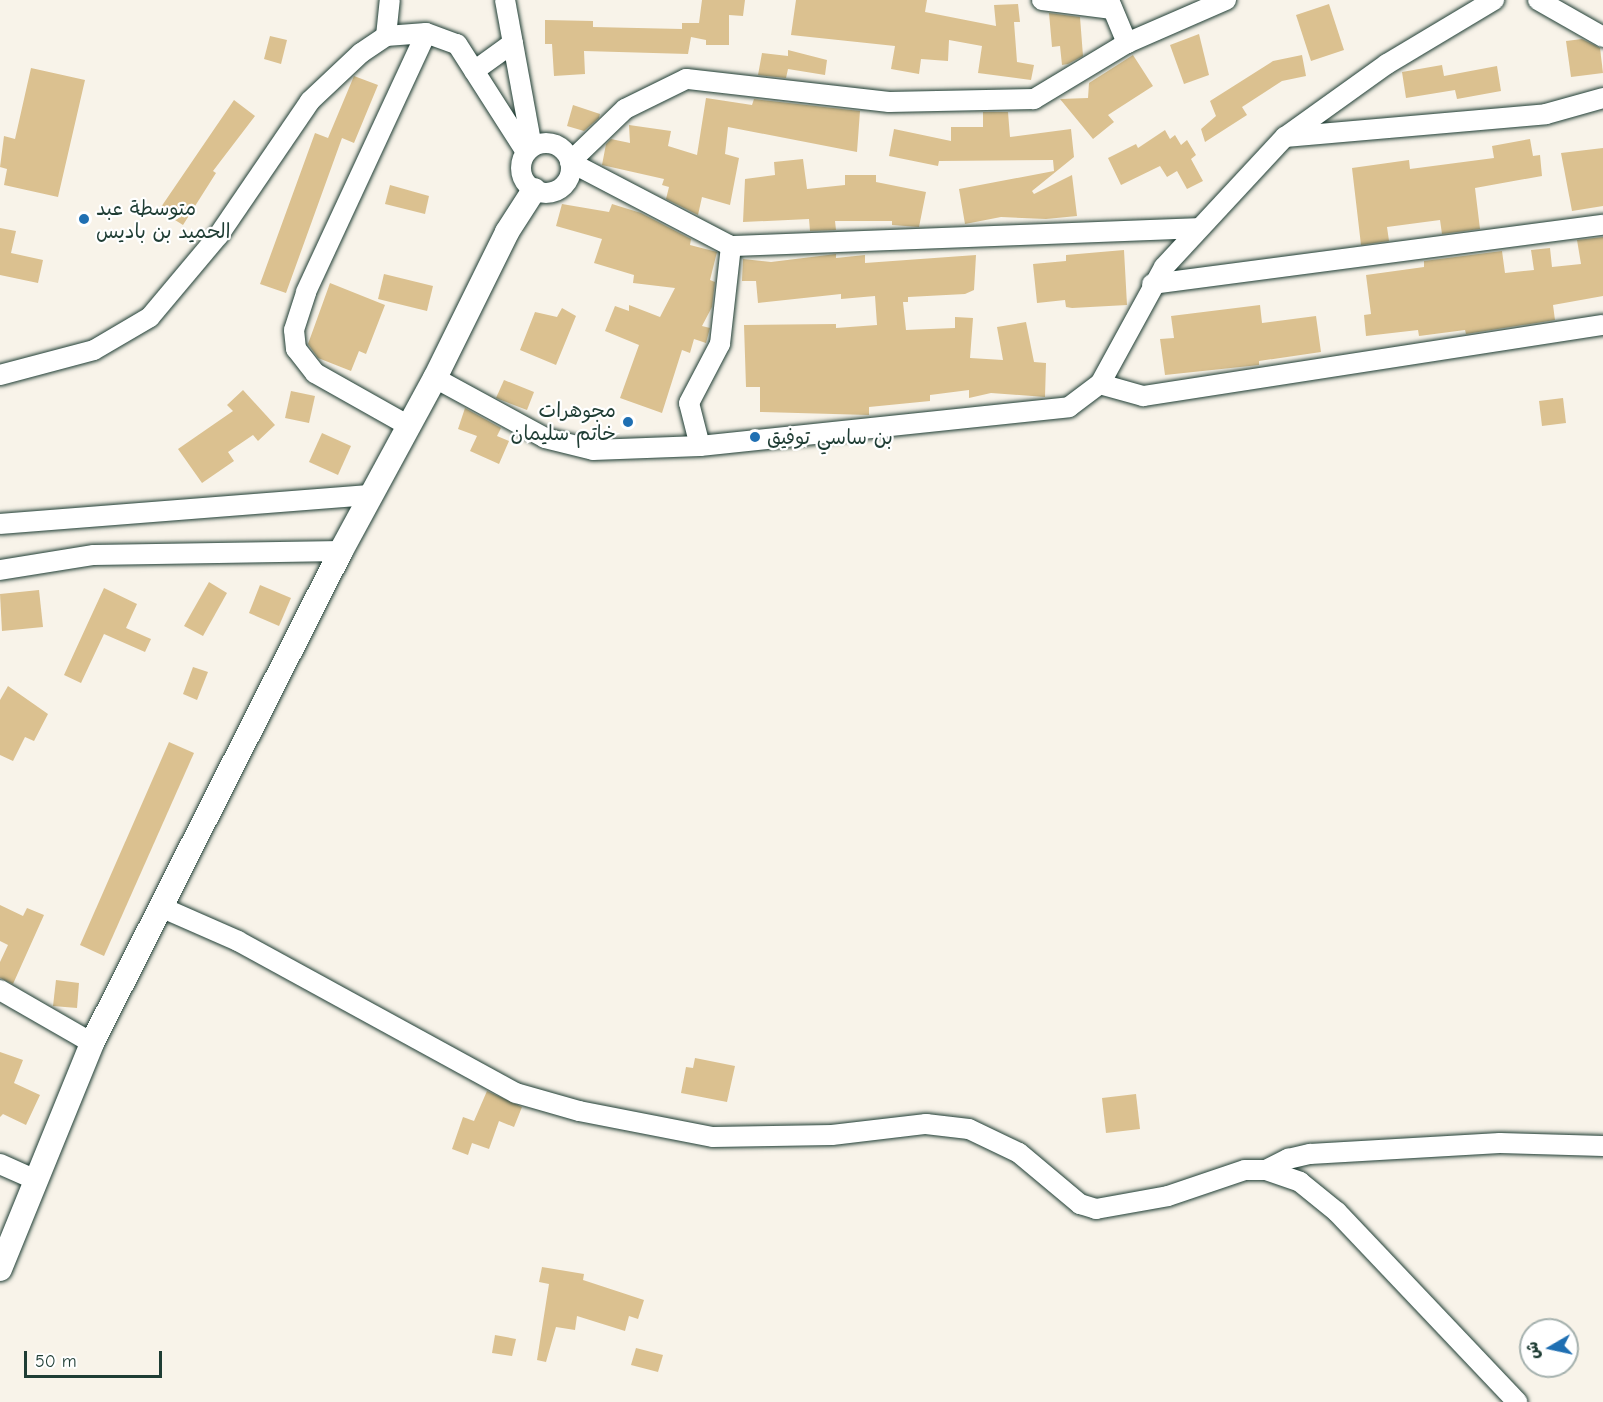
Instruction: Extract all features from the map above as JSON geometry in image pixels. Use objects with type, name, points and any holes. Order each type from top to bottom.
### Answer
[{"type":"street","points":[[386,36],[390,0]]},
{"type":"street","points":[[505,0],[529,150],[521,168],[534,189],[550,192],[564,185],[570,162],[625,110],[686,79],[889,102],[1034,99],[1127,43],[1226,0]]},
{"type":"street","points":[[1042,0],[1111,4],[1127,43]]},
{"type":"street","points":[[435,378],[545,438],[593,450],[700,446],[1068,407],[1100,384],[1152,284],[1199,228],[1285,137],[1387,64],[1494,0]]},
{"type":"street","points":[[1538,0],[1603,36]]},
{"type":"street","points":[[409,426],[315,373],[296,349],[294,330],[306,292],[426,33]]},
{"type":"street","points":[[0,375],[94,350],[150,317],[218,236],[310,101],[361,53],[386,36],[426,33],[457,44],[529,150]]},
{"type":"street","points":[[474,71],[513,43]]},
{"type":"street","points":[[1285,137],[1546,114],[1603,98]]},
{"type":"street","points":[[529,150],[552,143],[564,150],[570,162],[731,246],[1199,228]]},
{"type":"street","points":[[0,1269],[92,1043],[163,908],[341,551],[435,378],[507,232],[534,189]]},
{"type":"street","points":[[1152,284],[1603,225]]},
{"type":"street","points":[[700,446],[689,403],[720,344],[731,246]]},
{"type":"street","points":[[1100,384],[1143,396],[1603,325]]},
{"type":"street","points":[[0,524],[372,495]]},
{"type":"street","points":[[0,570],[94,555],[341,551]]},
{"type":"street","points":[[163,908],[258,951],[516,1094],[579,1111],[713,1137],[832,1135],[926,1124],[969,1129],[1019,1153],[1080,1204],[1096,1209],[1167,1196],[1245,1170],[1266,1170],[1300,1182],[1337,1212],[1517,1402]]},
{"type":"street","points":[[0,990],[92,1043]]},
{"type":"street","points":[[1266,1170],[1310,1154],[1500,1143],[1603,1146]]},
{"type":"street","points":[[0,1164],[36,1180]]},
{"type":"building","points":[[702,0],[745,0],[743,16],[729,15],[729,45],[706,45],[706,40],[691,37],[688,54],[584,51],[585,74],[554,76],[552,44],[545,44],[545,20],[593,21],[593,27],[682,29],[682,23],[699,23]]},
{"type":"building","points":[[796,0],[927,0],[925,12],[996,26],[994,5],[1018,4],[1020,22],[1014,22],[1017,62],[1034,65],[1031,80],[978,73],[982,46],[949,40],[948,61],[921,59],[919,74],[891,69],[895,46],[791,35]]},
{"type":"building","points":[[1329,4],[1344,50],[1311,61],[1296,15]]},
{"type":"building","points":[[1049,13],[1080,17],[1083,56],[1062,65],[1060,46],[1052,47]]},
{"type":"building","points":[[1199,34],[1209,75],[1184,84],[1170,45]]},
{"type":"building","points":[[270,36],[287,40],[281,64],[264,59]]},
{"type":"building","points":[[1582,39],[1600,48],[1603,73],[1571,77],[1566,41]]},
{"type":"building","points":[[788,50],[827,60],[825,75],[788,69],[786,78],[758,75],[762,53],[788,56]]},
{"type":"building","points":[[1133,55],[1153,86],[1108,115],[1114,122],[1093,139],[1060,99],[1088,98],[1089,83]]},
{"type":"building","points":[[1302,55],[1306,76],[1282,81],[1242,107],[1247,115],[1205,142],[1201,129],[1216,116],[1210,101],[1273,61]]},
{"type":"building","points":[[1442,65],[1444,76],[1497,66],[1501,91],[1457,99],[1455,90],[1406,98],[1402,72]]},
{"type":"building","points":[[31,68],[85,80],[58,197],[4,185],[7,169],[0,167],[4,136],[15,139]]},
{"type":"building","points":[[354,76],[378,85],[354,143],[342,138],[286,293],[260,284],[315,133],[328,138]]},
{"type":"building","points":[[706,98],[752,105],[754,99],[860,111],[857,152],[728,127],[725,154],[739,158],[730,205],[702,197],[698,215],[666,199],[669,187],[662,185],[664,179],[602,165],[606,144],[611,139],[630,143],[629,125],[671,131],[668,146],[697,155]]},
{"type":"building","points":[[234,100],[255,116],[213,171],[216,173],[183,225],[159,210]]},
{"type":"building","points":[[573,105],[600,114],[599,118],[584,131],[567,126]]},
{"type":"building","points":[[983,112],[1008,112],[1010,137],[1071,129],[1074,157],[1032,191],[1034,194],[1072,175],[1077,216],[1046,219],[1001,217],[965,224],[959,189],[1054,171],[1053,160],[939,161],[938,166],[889,156],[894,129],[951,141],[951,127],[983,127]]},
{"type":"building","points":[[1165,130],[1170,139],[1175,135],[1181,145],[1187,140],[1196,155],[1191,159],[1203,181],[1187,189],[1177,171],[1167,177],[1160,166],[1121,185],[1108,158],[1136,144],[1138,148]]},
{"type":"building","points":[[1530,139],[1533,156],[1540,155],[1542,176],[1475,188],[1480,229],[1442,234],[1440,220],[1387,227],[1389,241],[1361,245],[1352,168],[1409,160],[1410,169],[1494,158],[1492,146]]},
{"type":"building","points":[[1603,148],[1603,206],[1572,211],[1561,153]]},
{"type":"building","points":[[803,159],[807,189],[845,185],[845,175],[876,175],[876,182],[926,192],[919,227],[892,225],[892,221],[835,221],[836,230],[810,231],[809,219],[743,222],[745,179],[775,175],[774,162]]},
{"type":"building","points":[[390,185],[429,196],[425,214],[385,204]]},
{"type":"building","points":[[562,204],[609,212],[612,204],[641,213],[691,239],[690,245],[717,252],[710,280],[715,282],[712,307],[702,326],[710,328],[706,343],[694,339],[690,353],[682,350],[662,413],[620,398],[639,345],[605,331],[615,306],[629,311],[629,305],[660,317],[675,288],[633,283],[634,275],[594,263],[602,239],[556,226]]},
{"type":"building","points":[[0,228],[16,231],[11,253],[43,260],[38,283],[0,275]]},
{"type":"building","points":[[1603,237],[1603,296],[1553,305],[1555,320],[1466,334],[1465,330],[1419,336],[1418,330],[1366,336],[1364,315],[1371,314],[1366,275],[1424,267],[1424,261],[1502,251],[1505,273],[1534,270],[1531,250],[1550,248],[1552,267],[1581,264],[1577,240]]},
{"type":"building","points":[[1124,250],[1127,305],[1072,308],[1066,307],[1065,300],[1037,303],[1033,264],[1066,261],[1066,255]]},
{"type":"building","points":[[836,254],[836,258],[865,255],[865,263],[976,255],[974,290],[965,294],[908,297],[908,302],[903,302],[906,330],[955,328],[955,317],[973,318],[970,358],[1003,360],[997,327],[1026,322],[1034,362],[1046,363],[1045,397],[991,393],[969,398],[969,390],[930,395],[930,401],[869,407],[869,415],[760,412],[760,387],[746,387],[744,325],[836,324],[836,328],[877,325],[875,296],[841,299],[841,294],[758,303],[756,281],[742,281],[743,259],[771,262]]},
{"type":"building","points":[[384,274],[433,286],[427,311],[378,299]]},
{"type":"building","points":[[330,283],[385,305],[366,354],[359,351],[351,371],[318,358],[308,344]]},
{"type":"building","points":[[1260,305],[1262,323],[1316,316],[1321,352],[1259,361],[1259,365],[1165,375],[1160,339],[1174,338],[1171,316]]},
{"type":"building","points":[[562,308],[576,316],[556,365],[520,350],[535,312],[557,317]]},
{"type":"building","points":[[504,380],[534,392],[527,410],[496,398]]},
{"type":"building","points":[[243,390],[275,425],[258,441],[253,435],[228,452],[234,461],[202,483],[178,449],[233,411],[227,405]]},
{"type":"building","points":[[291,391],[315,396],[309,423],[285,418]]},
{"type":"building","points":[[1563,398],[1566,423],[1542,426],[1539,401]]},
{"type":"building","points":[[465,408],[501,428],[497,436],[509,441],[499,464],[470,451],[477,436],[458,429]]},
{"type":"building","points":[[322,433],[351,446],[338,475],[309,462]]},
{"type":"building","points":[[209,582],[227,593],[203,636],[184,626]]},
{"type":"building","points":[[260,585],[291,598],[279,626],[249,613]]},
{"type":"building","points":[[104,588],[137,604],[126,628],[151,639],[145,652],[104,634],[81,683],[64,675]]},
{"type":"building","points":[[39,590],[43,627],[2,631],[0,594]]},
{"type":"building","points":[[193,667],[208,672],[197,700],[183,694]]},
{"type":"building","points":[[8,686],[48,714],[34,741],[25,737],[13,761],[0,755],[0,700]]},
{"type":"building","points":[[169,742],[194,753],[104,956],[80,945]]},
{"type":"building","points":[[0,905],[23,916],[27,908],[44,915],[13,984],[0,978],[0,962],[8,945],[0,941]]},
{"type":"building","points":[[56,980],[79,983],[77,1008],[53,1006]]},
{"type":"building","points":[[0,1052],[23,1060],[14,1083],[40,1095],[26,1125],[3,1114],[0,1117]]},
{"type":"building","points":[[695,1058],[735,1066],[727,1102],[681,1093],[686,1067],[693,1068]]},
{"type":"building","points":[[487,1091],[522,1107],[514,1127],[499,1121],[489,1149],[472,1143],[468,1155],[452,1149],[463,1117],[474,1121]]},
{"type":"building","points":[[1136,1094],[1140,1129],[1106,1133],[1102,1098]]},
{"type":"building","points":[[542,1267],[584,1274],[583,1280],[644,1300],[638,1319],[629,1316],[625,1331],[577,1316],[575,1330],[556,1327],[546,1362],[537,1360],[549,1284],[539,1282]]},
{"type":"building","points":[[495,1335],[516,1339],[512,1356],[492,1353]]},
{"type":"building","points":[[636,1348],[663,1355],[658,1372],[631,1365]]},
{"type":"place","name":"متوسطة عبد الحميد بن باديس","points":[[84,219]]},
{"type":"place","name":"مجوهرات خاتم سليمان","points":[[628,422]]},
{"type":"place","name":"بن ساسي توفيق","points":[[755,437]]}]
